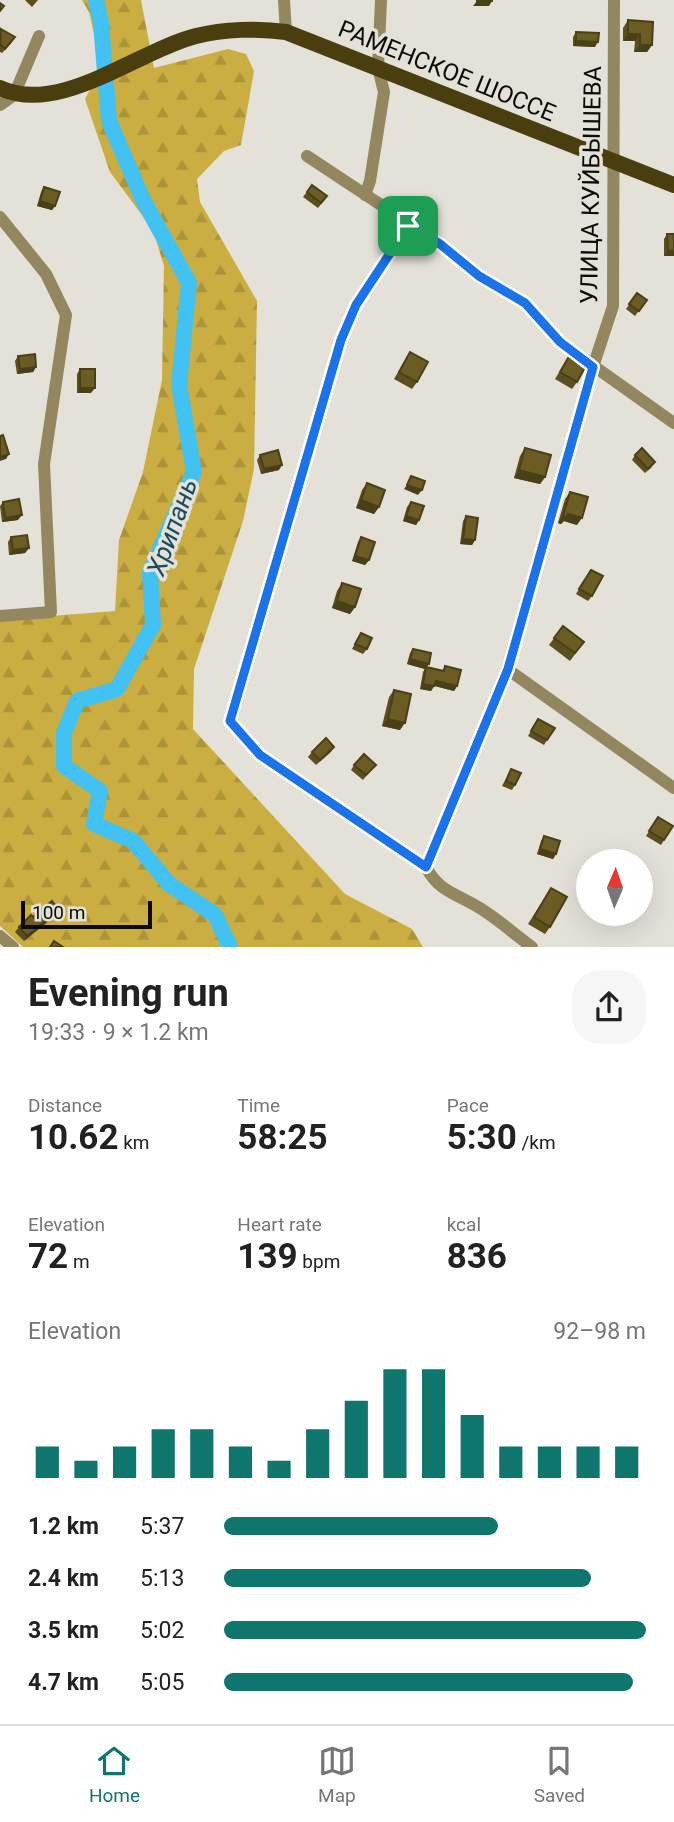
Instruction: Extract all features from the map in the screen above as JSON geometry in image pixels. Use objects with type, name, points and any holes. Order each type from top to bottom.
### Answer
[{"type":"main road","name":"РАМЕНСКОЕ ШОССЕ","points":[[7,91],[38,96],[61,92],[195,36],[256,30],[286,32],[674,185]]},
{"type":"street","points":[[284,0],[286,32]]},
{"type":"street","points":[[365,195],[370,181],[384,92],[378,68],[382,0]]},
{"type":"street","name":"УЛИЦА КУЙБЫШЕВА","points":[[426,867],[508,669],[593,367],[613,306],[614,0]]},
{"type":"street","points":[[0,105],[38,36]]},
{"type":"street","points":[[307,156],[408,226],[440,244],[479,276],[525,303],[560,342],[674,423]]},
{"type":"street","points":[[0,217],[46,274],[66,316],[44,464],[51,612],[0,616]]},
{"type":"street","points":[[408,226],[356,305],[341,340],[230,721],[260,755],[426,867],[433,882],[478,906],[532,947]]},
{"type":"street","points":[[508,669],[674,788]]},
{"type":"street","points":[[0,936],[13,947]]},
{"type":"green space","points":[[82,0],[141,0],[154,68],[228,49],[246,54],[254,71],[241,145],[224,151],[197,179],[200,202],[257,301],[254,469],[243,521],[194,669],[193,729],[345,894],[412,929],[423,947],[23,947],[0,926],[0,620],[115,611],[119,540],[143,472],[162,380],[164,266],[153,230],[110,172],[85,99],[102,68],[89,12]]},
{"type":"building","points":[[628,20],[653,22],[652,45],[640,45],[640,34],[628,34]]},
{"type":"building","points":[[1,29],[15,37],[5,49],[0,44]]},
{"type":"building","points":[[576,32],[599,33],[598,42],[576,41]]},
{"type":"building","points":[[312,185],[327,196],[321,203],[307,192]]},
{"type":"building","points":[[44,187],[60,192],[55,206],[40,201]]},
{"type":"building","points":[[667,234],[674,234],[674,251],[668,251]]},
{"type":"building","points":[[637,293],[647,300],[639,311],[629,304]]},
{"type":"building","points":[[410,352],[428,362],[417,382],[399,372]]},
{"type":"building","points":[[571,353],[588,362],[577,382],[560,372]]},
{"type":"building","points":[[35,354],[36,367],[20,369],[18,356]]},
{"type":"building","points":[[80,369],[95,369],[95,388],[80,388]]},
{"type":"building","points":[[3,435],[9,454],[0,457],[0,436]]},
{"type":"building","points":[[525,448],[551,455],[545,477],[519,470]]},
{"type":"building","points":[[642,448],[655,462],[648,469],[635,455]]},
{"type":"building","points":[[278,450],[282,465],[264,469],[260,455]]},
{"type":"building","points":[[411,476],[425,481],[422,490],[407,485]]},
{"type":"building","points":[[367,483],[385,490],[379,507],[361,500]]},
{"type":"building","points":[[570,492],[588,497],[582,518],[568,514],[563,516]]},
{"type":"building","points":[[19,499],[22,515],[5,518],[3,502]]},
{"type":"building","points":[[411,502],[424,506],[419,520],[406,516]]},
{"type":"building","points":[[466,516],[478,518],[475,540],[463,539]]},
{"type":"building","points":[[27,535],[29,548],[13,550],[11,537]]},
{"type":"building","points":[[361,537],[375,542],[369,560],[355,556]]},
{"type":"building","points":[[591,570],[603,576],[592,596],[579,589]]},
{"type":"building","points":[[342,583],[361,589],[355,607],[337,601]]},
{"type":"building","points":[[563,626],[584,642],[575,653],[554,638]]},
{"type":"building","points":[[361,633],[372,638],[367,649],[355,644]]},
{"type":"building","points":[[413,649],[431,653],[429,664],[410,659]]},
{"type":"building","points":[[445,666],[461,670],[457,686],[436,681],[434,686],[423,684],[426,667],[444,671]]},
{"type":"building","points":[[394,690],[411,694],[405,723],[388,719]]},
{"type":"building","points":[[538,719],[555,728],[547,740],[531,731]]},
{"type":"building","points":[[326,738],[334,747],[320,760],[312,752]]},
{"type":"building","points":[[364,754],[376,765],[366,775],[354,765]]},
{"type":"building","points":[[511,769],[521,773],[515,785],[506,781]]},
{"type":"building","points":[[658,817],[673,826],[664,840],[649,831]]},
{"type":"building","points":[[544,836],[560,841],[556,854],[540,849]]},
{"type":"building","points":[[551,888],[567,897],[550,927],[534,917]]},
{"type":"building","points":[[52,901],[59,910],[27,936],[19,927]]},
{"type":"building","points":[[54,941],[63,947],[50,947]]},
{"type":"waterway","name":"Хрипань","points":[[96,0],[101,23],[109,121],[143,200],[189,283],[179,385],[194,472],[150,572],[153,625],[117,689],[77,701],[64,733],[64,766],[100,791],[94,824],[133,841],[169,884],[215,915],[230,947]]},
{"type":"route","points":[[408,226],[440,244],[479,276],[525,303],[560,342],[593,367],[508,669],[426,867],[260,755],[230,721],[341,340],[356,305],[408,226]]}]
